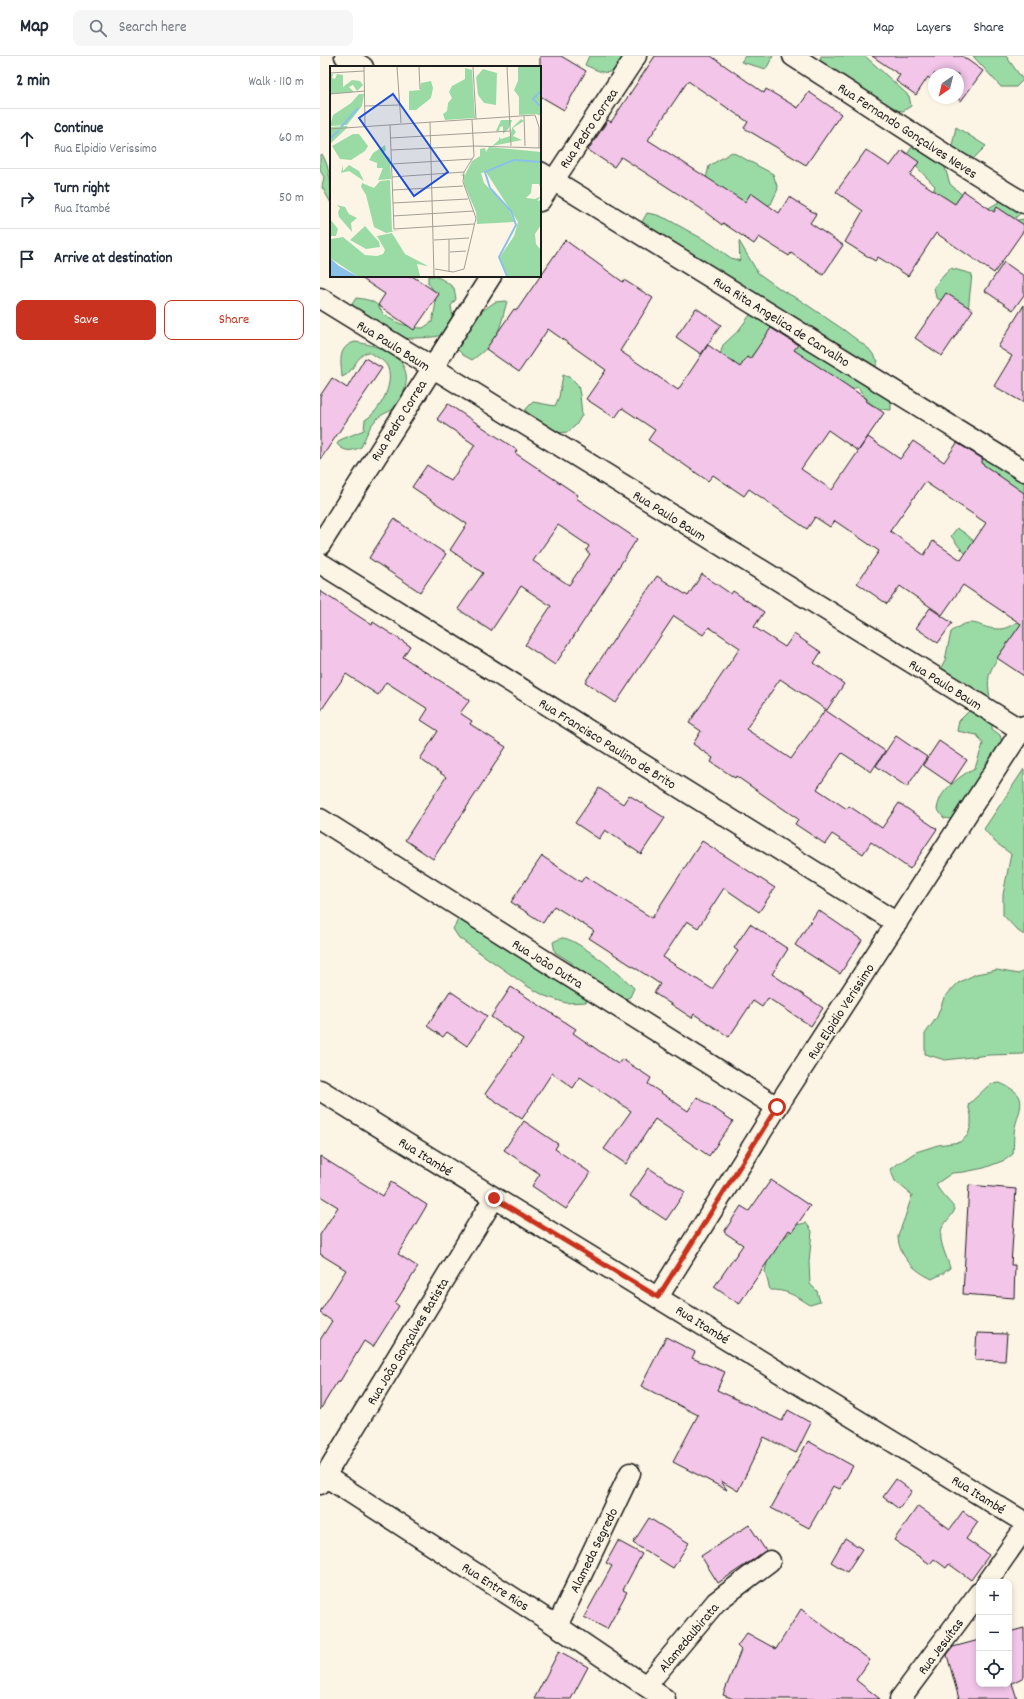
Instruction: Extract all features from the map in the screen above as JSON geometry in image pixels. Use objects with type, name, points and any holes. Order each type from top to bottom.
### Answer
[{"type":"street","points":[[344,56],[361,66]]},
{"type":"street","name":"Rua Pedro Correa","points":[[541,197],[547,176],[636,56]]},
{"type":"street","name":"Rua Fernando Gonçalves Neves","points":[[793,56],[946,155],[1024,203]]},
{"type":"street","name":"Rua Rita Angelica de Carvalho","points":[[547,176],[1024,471]]},
{"type":"street","name":"Rua Pedro Correa","points":[[320,545],[431,368],[490,277]]},
{"type":"street","name":"Rua Paulo Baum","points":[[320,298],[431,368],[1023,728]]},
{"type":"street","name":"Rua Francisco Paulino de Brito","points":[[320,563],[897,923]]},
{"type":"street","name":"Rua Elpidio Verissimo","points":[[658,1297],[777,1107],[1023,728]]},
{"type":"street","name":"Rua João Dutra","points":[[320,819],[777,1107]]},
{"type":"street","name":"Rua Itambé","points":[[320,1090],[1024,1522]]},
{"type":"street","name":"Rua João Gonçalves Batista","points":[[323,1480],[494,1198]]},
{"type":"street","name":"Alameda Segredo","points":[[557,1626],[630,1473]]},
{"type":"street","name":"Rua Entre Rios","points":[[323,1480],[557,1626],[666,1699]]},
{"type":"street","points":[[989,1579],[1024,1529]]},
{"type":"street","name":"AlamedaUbirata","points":[[646,1686],[716,1602],[770,1561]]},
{"type":"street","name":"Rua Jesuítas","points":[[900,1699],[976,1597]]},
{"type":"green space","points":[[589,56],[630,56],[614,70],[605,72],[585,65]]},
{"type":"green space","points":[[745,56],[773,56],[766,69],[741,62]]},
{"type":"green space","points":[[821,56],[865,56],[909,96],[911,106],[903,111],[888,109],[876,98],[860,95],[819,63]]},
{"type":"green space","points":[[973,56],[1006,56],[1023,80],[1016,87],[1001,87]]},
{"type":"green space","points":[[956,127],[986,146],[970,162],[950,155]]},
{"type":"green space","points":[[914,144],[942,158],[950,184],[968,200],[959,216],[929,208],[935,186],[906,156]]},
{"type":"green space","points":[[732,152],[773,174],[778,189],[771,204],[752,212],[704,187],[709,166]]},
{"type":"green space","points":[[322,154],[329,172],[330,201],[322,187],[324,177],[320,170],[320,156]]},
{"type":"green space","points":[[1009,196],[1024,210],[1012,221],[1024,219],[1024,229],[987,209]]},
{"type":"green space","points":[[647,213],[667,219],[710,243],[731,258],[740,261],[739,241],[758,273],[844,330],[869,349],[878,361],[874,370],[891,399],[891,410],[885,410],[871,404],[858,387],[849,390],[757,349],[746,364],[743,374],[720,355],[723,345],[738,331],[759,303],[639,227]]},
{"type":"green space","points":[[950,268],[972,274],[968,311],[936,298],[934,287]]},
{"type":"green space","points":[[428,277],[436,277],[445,281],[454,288],[456,299],[451,306],[453,318],[451,327],[446,333],[440,336],[404,339],[351,306],[356,298],[369,300],[377,305],[389,318],[398,323],[423,328],[432,322],[436,302],[432,288],[428,283]]},
{"type":"green space","points":[[507,301],[500,328],[493,341],[472,360],[463,355],[455,347],[479,313],[495,302]]},
{"type":"green space","points":[[355,342],[368,344],[390,353],[399,360],[404,368],[406,378],[404,390],[396,407],[380,416],[375,421],[361,447],[354,450],[345,450],[337,444],[340,440],[364,430],[365,420],[371,416],[380,404],[389,382],[387,365],[380,358],[368,352],[360,357],[349,372],[342,377],[341,356],[345,347]]},
{"type":"green space","points":[[563,375],[571,378],[578,385],[582,415],[576,425],[568,432],[557,433],[525,420],[526,409],[533,402],[555,406],[559,397]]},
{"type":"green space","points":[[978,448],[1024,474],[1024,505],[962,457],[968,449]]},
{"type":"green space","points":[[957,528],[976,543],[967,555],[951,536]]},
{"type":"green space","points":[[1024,620],[998,658],[991,670],[988,680],[992,711],[992,729],[1000,735],[1003,745],[959,816],[950,819],[944,818],[937,809],[942,795],[959,778],[975,768],[983,744],[977,735],[957,731],[959,721],[974,706],[940,669],[945,660],[951,632],[959,626],[971,623],[993,629],[1001,629]]},
{"type":"green space","points":[[1024,769],[1024,935],[1018,931],[1003,915],[1003,895],[1011,854],[995,842],[984,829]]},
{"type":"green space","points":[[460,916],[572,973],[572,963],[555,952],[553,942],[562,938],[568,939],[588,950],[629,983],[634,988],[630,997],[620,1001],[590,992],[586,1002],[566,1003],[545,996],[527,986],[459,938],[453,929]]},
{"type":"green space","points":[[997,970],[1018,974],[1024,971],[1024,1054],[989,1055],[945,1060],[925,1054],[925,1034],[937,1017],[944,998],[958,983],[976,974]]},
{"type":"green space","points":[[1000,1083],[1018,1094],[1021,1103],[1014,1131],[1013,1154],[1005,1160],[984,1168],[952,1173],[936,1184],[955,1209],[944,1225],[941,1235],[942,1246],[950,1268],[932,1279],[914,1267],[901,1251],[898,1236],[912,1195],[895,1181],[890,1169],[916,1152],[938,1145],[960,1142],[968,1135],[971,1125],[971,1115],[968,1105],[990,1084]]},
{"type":"green space","points":[[806,1223],[812,1231],[809,1262],[810,1284],[817,1291],[820,1302],[810,1305],[796,1296],[786,1292],[770,1290],[765,1271],[770,1251],[777,1242],[786,1236],[796,1225]]},
{"type":"building","points":[[540,56],[561,56],[586,71],[564,110],[541,97]]},
{"type":"building","points":[[655,56],[711,56],[764,93],[766,89],[798,108],[809,92],[841,114],[806,165],[744,128],[748,122],[688,81],[648,140],[745,202],[751,193],[779,213],[789,197],[816,214],[810,223],[843,245],[823,275],[791,253],[789,256],[759,237],[754,244],[723,223],[722,225],[700,208],[621,157],[614,167],[588,150],[608,120],[611,122]]},
{"type":"building","points":[[872,56],[962,56],[983,71],[964,97],[964,68],[928,68],[928,77],[916,95],[896,81],[900,75]]},
{"type":"building","points":[[866,150],[890,166],[902,150],[919,162],[910,175],[955,204],[964,191],[994,212],[997,207],[1024,225],[1024,230],[994,273],[936,233],[908,276],[878,257],[875,261],[845,242],[863,211],[836,192]]},
{"type":"building","points":[[565,240],[623,282],[624,280],[653,298],[620,351],[678,390],[708,345],[740,367],[747,357],[750,359],[771,328],[798,345],[794,350],[867,399],[866,401],[884,413],[858,451],[828,430],[801,469],[832,490],[868,437],[900,459],[913,441],[944,462],[957,443],[983,459],[981,463],[1024,493],[1024,676],[997,658],[1021,624],[963,585],[942,615],[900,586],[887,604],[857,583],[879,551],[835,521],[830,527],[815,517],[807,529],[749,489],[744,496],[713,475],[708,481],[648,440],[655,430],[622,408],[615,418],[586,399],[606,370],[548,329],[519,372],[486,349],[514,309],[517,310]],"holes":[[[925,482],[986,523],[961,560],[933,541],[924,555],[890,531]]]},
{"type":"building","points":[[1004,262],[1024,276],[1024,295],[1013,310],[985,291]]},
{"type":"building","points":[[360,277],[414,277],[439,294],[414,330],[378,305],[385,294]]},
{"type":"building","points":[[946,293],[973,310],[942,356],[915,338]]},
{"type":"building","points":[[1024,305],[1024,403],[994,386],[1012,356],[998,347]]},
{"type":"building","points":[[696,308],[721,325],[701,354],[676,337]]},
{"type":"building","points":[[365,358],[382,368],[320,460],[320,396],[332,378],[347,388]]},
{"type":"building","points":[[448,404],[517,450],[515,453],[578,495],[576,498],[637,539],[555,665],[525,645],[551,606],[521,586],[491,631],[458,609],[483,573],[450,550],[467,524],[412,487],[427,465],[451,481],[475,445],[437,419]],"holes":[[[558,525],[589,546],[586,551],[590,554],[569,585],[533,561]]]},
{"type":"building","points":[[394,519],[446,554],[420,592],[369,558]]},
{"type":"building","points":[[702,574],[731,594],[733,591],[764,612],[754,627],[785,647],[794,634],[821,652],[814,663],[844,684],[827,710],[780,679],[746,729],[791,759],[825,710],[885,751],[871,772],[842,753],[817,789],[847,809],[849,806],[882,828],[899,803],[937,829],[910,869],[871,842],[863,854],[832,834],[825,844],[795,824],[798,819],[736,776],[735,778],[711,762],[713,758],[693,744],[701,731],[689,723],[740,648],[709,627],[703,635],[674,616],[616,703],[585,682],[657,576],[688,596]]},
{"type":"building","points":[[320,591],[372,625],[373,622],[410,646],[403,657],[470,700],[460,713],[472,721],[470,724],[506,747],[433,859],[405,840],[446,777],[420,759],[438,731],[421,720],[428,709],[386,682],[378,695],[346,674],[320,712]]},
{"type":"building","points":[[930,608],[952,623],[938,643],[916,628]]},
{"type":"building","points":[[896,736],[927,757],[907,787],[876,766]]},
{"type":"building","points":[[939,741],[967,760],[951,784],[923,765]]},
{"type":"building","points":[[599,788],[623,804],[629,795],[665,818],[641,854],[605,830],[599,839],[575,823]]},
{"type":"building","points":[[702,841],[775,888],[759,912],[724,888],[698,928],[687,921],[663,957],[712,989],[738,951],[734,948],[750,924],[788,949],[772,974],[823,1008],[811,1026],[768,998],[762,1007],[753,1001],[729,1037],[694,1014],[692,1018],[654,993],[660,984],[589,938],[594,931],[554,906],[543,923],[511,902],[542,856],[581,882],[585,876],[652,918]]},
{"type":"building","points":[[818,910],[862,940],[840,974],[795,945]]},
{"type":"building","points":[[511,987],[576,1029],[573,1033],[618,1064],[622,1059],[651,1078],[648,1084],[688,1111],[697,1097],[733,1121],[709,1156],[655,1119],[626,1164],[604,1149],[631,1111],[580,1077],[573,1088],[552,1073],[522,1119],[485,1094],[523,1039],[491,1017]]},
{"type":"building","points":[[450,991],[487,1016],[467,1046],[447,1032],[443,1037],[427,1026]]},
{"type":"building","points":[[524,1121],[558,1144],[555,1149],[591,1173],[566,1209],[532,1186],[540,1174],[504,1150]]},
{"type":"building","points":[[320,1156],[383,1196],[391,1182],[427,1205],[398,1254],[418,1267],[395,1303],[399,1306],[373,1347],[364,1341],[339,1383],[337,1382],[320,1410],[320,1340],[332,1321],[320,1312],[346,1270],[320,1254],[320,1235],[338,1207],[320,1196]]},
{"type":"building","points":[[649,1168],[685,1192],[666,1220],[630,1196]]},
{"type":"building","points":[[771,1180],[810,1206],[792,1232],[789,1230],[739,1304],[714,1287],[743,1245],[724,1232],[741,1206],[749,1211]]},
{"type":"building","points":[[969,1185],[1016,1189],[1011,1265],[1015,1265],[1014,1298],[963,1294]]},
{"type":"building","points":[[977,1333],[1007,1334],[1005,1361],[975,1360]]},
{"type":"building","points":[[666,1337],[695,1352],[692,1358],[725,1372],[717,1390],[782,1421],[788,1410],[811,1423],[796,1453],[764,1437],[738,1491],[721,1481],[727,1490],[673,1462],[698,1415],[641,1386]]},
{"type":"building","points":[[808,1441],[853,1466],[840,1489],[833,1486],[809,1528],[771,1508]]},
{"type":"building","points":[[896,1479],[912,1491],[899,1509],[883,1497]]},
{"type":"building","points":[[918,1506],[950,1529],[963,1511],[978,1522],[966,1539],[989,1555],[971,1580],[949,1564],[946,1568],[934,1559],[930,1564],[894,1540]]},
{"type":"building","points":[[649,1518],[689,1543],[673,1568],[633,1543]]},
{"type":"building","points":[[749,1525],[766,1551],[718,1583],[701,1556]]},
{"type":"building","points":[[845,1538],[862,1549],[847,1572],[831,1562]]},
{"type":"building","points":[[618,1541],[642,1554],[623,1590],[627,1592],[607,1629],[584,1617],[612,1566],[606,1563]]},
{"type":"building","points":[[801,1609],[870,1660],[856,1680],[880,1699],[734,1699],[723,1695],[741,1650],[737,1646],[747,1633],[776,1649]]},
{"type":"building","points":[[1024,1628],[1024,1677],[1012,1683],[1012,1651],[1012,1631]]},
{"type":"building","points":[[976,1641],[976,1687],[1012,1687],[1012,1683],[1017,1699],[959,1699],[947,1655],[953,1647]]},
{"type":"building","points":[[559,1651],[588,1667],[571,1699],[534,1699]]},
{"type":"route","points":[[494,1198],[658,1297],[777,1107]]}]
